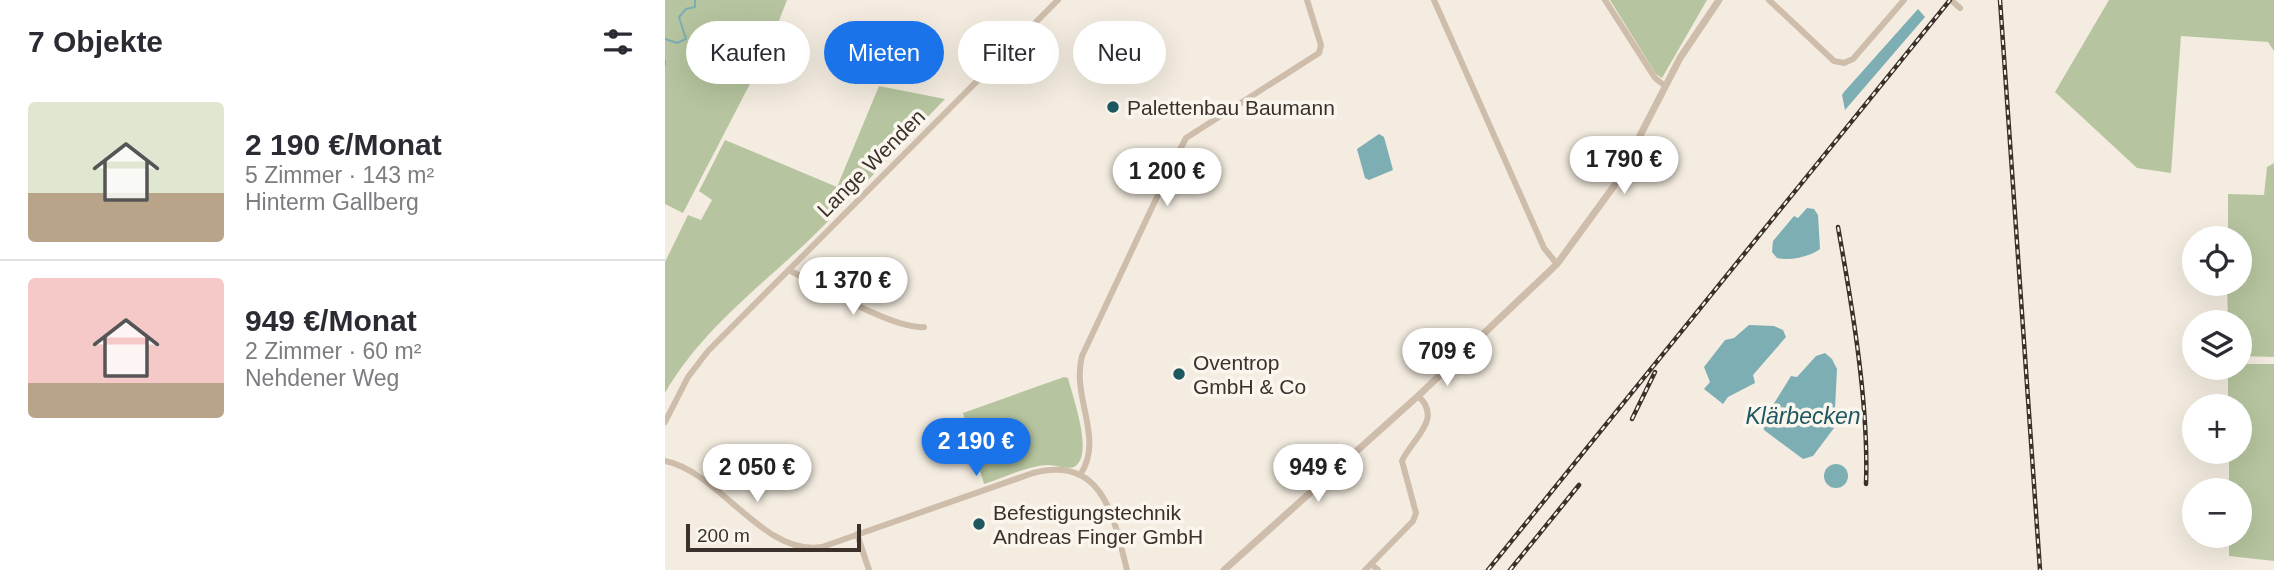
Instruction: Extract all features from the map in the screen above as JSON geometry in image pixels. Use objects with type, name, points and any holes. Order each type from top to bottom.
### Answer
[{"type":"street","name":"Lange Wenden","points":[[665,422],[700,360],[1058,0]]},
{"type":"street","points":[[1080,475],[1086,466],[1090,439],[1078,380],[1082,356],[1173,163],[1187,138],[1319,54],[1321,45],[1307,0]]},
{"type":"street","points":[[1434,0],[1544,248],[1557,264]]},
{"type":"street","points":[[1605,0],[1655,78],[1665,86]]},
{"type":"street","points":[[1224,570],[1418,396],[1557,264],[1614,186],[1689,42],[1719,0]]},
{"type":"street","points":[[1769,0],[1834,61],[1844,63],[1853,59],[1904,0]]},
{"type":"street","points":[[1951,0],[1960,8]]},
{"type":"street","points":[[789,270],[889,319],[908,327],[924,327]]},
{"type":"street","points":[[1365,570],[1413,521],[1416,513],[1402,461],[1419,439],[1429,415],[1428,408],[1418,396]]},
{"type":"street","points":[[665,461],[693,473],[793,545],[822,547],[1033,472],[1059,469],[1080,475],[1094,485],[1107,503],[1127,570]]},
{"type":"street","points":[[857,534],[869,570]]},
{"type":"street","points":[[1371,564],[1378,570]]},
{"type":"green space","points":[[665,0],[787,0],[779,21],[686,21],[686,84],[750,84],[683,213],[665,204]]},
{"type":"green space","points":[[1610,0],[1707,0],[1662,78],[1656,74]]},
{"type":"green space","points":[[2109,0],[2274,0],[2274,51],[2268,42],[2181,36],[2171,173],[2137,168],[2055,92]]},
{"type":"green space","points":[[879,86],[945,99],[825,225],[712,331],[679,371],[665,393],[665,262],[688,215],[701,220],[712,200],[699,191],[725,140],[837,187]]},
{"type":"green space","points":[[2274,163],[2274,357],[2252,356],[2252,310],[2228,310],[2227,296],[2252,296],[2252,226],[2228,226],[2228,194],[2264,195],[2267,167]]},
{"type":"green space","points":[[2252,364],[2274,364],[2274,561],[2229,556],[2229,548],[2252,548],[2252,478],[2229,478],[2229,464],[2252,464],[2252,394],[2228,394],[2228,380],[2252,380]]},
{"type":"green space","points":[[1064,377],[1068,378],[1080,425],[1080,461],[1071,468],[1039,466],[984,484],[963,413]]},
{"type":"water","points":[[1918,9],[1925,17],[1845,110],[1842,95],[1844,92]]},
{"type":"water","points":[[1379,134],[1384,137],[1393,170],[1369,180],[1365,178],[1357,149]]},
{"type":"water","points":[[1807,208],[1814,209],[1818,215],[1820,249],[1799,258],[1777,258],[1772,252],[1773,241],[1794,216],[1798,218]]},
{"type":"water","points":[[1749,325],[1774,326],[1783,330],[1786,337],[1753,375],[1755,383],[1728,397],[1723,404],[1704,389],[1710,382],[1704,367],[1725,340],[1734,338]]},
{"type":"water","name":"Klärbecken","points":[[1825,353],[1837,369],[1834,428],[1813,456],[1803,459],[1764,430],[1763,421],[1791,376],[1797,377],[1816,356]]},
{"type":"water","points":[[1836,464],[1844,468],[1848,476],[1844,484],[1836,488],[1828,484],[1824,476],[1828,468]]},
{"type":"waterway","points":[[665,39],[677,43],[686,39],[679,17],[686,9],[695,7],[695,0]]},
{"type":"railway","points":[[1488,570],[1950,0]]},
{"type":"railway","points":[[2000,0],[2040,570]]},
{"type":"railway","points":[[1838,227],[1862,389],[1866,484]]},
{"type":"railway","points":[[1632,419],[1655,372]]},
{"type":"railway","points":[[1510,570],[1579,485]]},
{"type":"place","name":"Palettenbau Baumann","points":[[1113,107]]},
{"type":"place","name":"Oventrop GmbH & Co","points":[[1179,374]]},
{"type":"place","name":"Befestigungstechnik Andreas Finger GmbH","points":[[979,524]]}]
